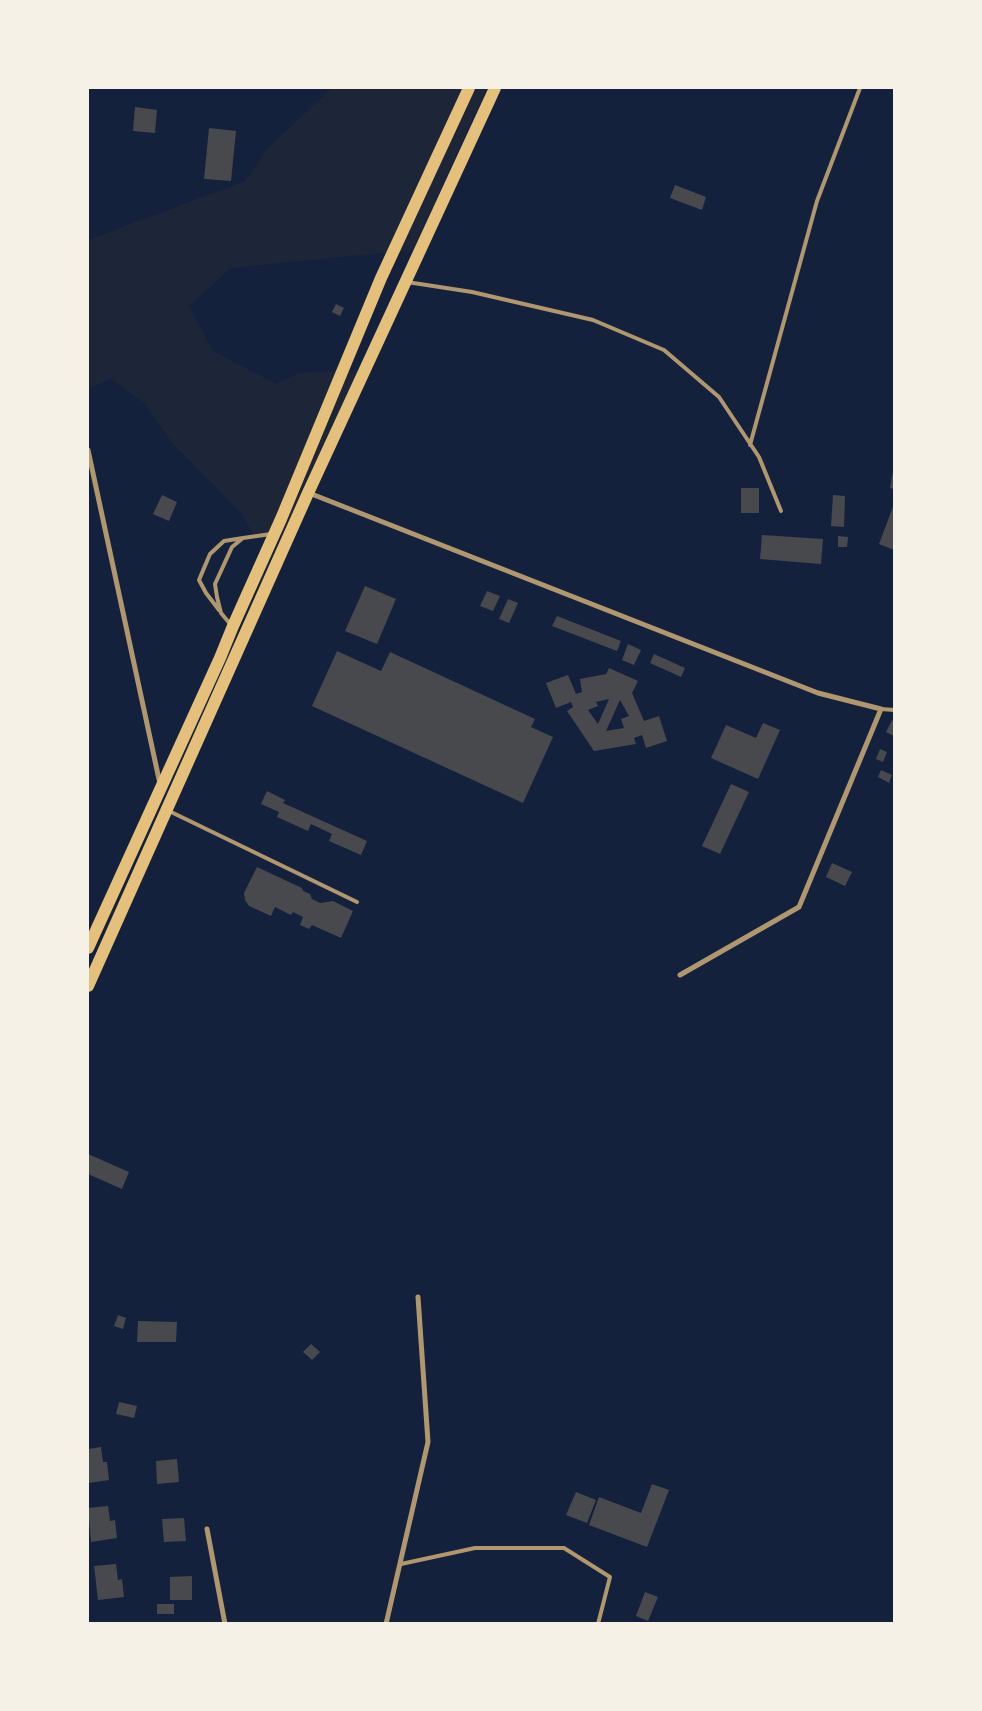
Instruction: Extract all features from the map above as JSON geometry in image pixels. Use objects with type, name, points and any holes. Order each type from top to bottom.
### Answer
[{"type":"main road","points":[[88,948],[162,791],[232,626],[275,533],[381,278],[469,88]]},
{"type":"main road","points":[[88,986],[166,806],[404,282],[495,88]]},
{"type":"street","points":[[88,450],[162,791]]},
{"type":"street","points":[[308,493],[818,693],[881,709],[798,907],[680,975]]},
{"type":"street","points":[[386,1624],[428,1442],[418,1296]]},
{"type":"street","points":[[207,1529],[225,1624]]},
{"type":"lane","points":[[750,445],[817,201],[858,88]]},
{"type":"lane","points":[[404,282],[472,292],[593,320],[664,350],[719,397],[758,457],[780,511]]},
{"type":"lane","points":[[232,626],[206,593],[200,580],[210,554],[224,541],[275,533]]},
{"type":"lane","points":[[221,613],[216,597],[215,584],[232,547],[243,538]]},
{"type":"lane","points":[[881,709],[894,710]]},
{"type":"lane","points":[[166,806],[356,902]]},
{"type":"lane","points":[[400,1564],[475,1548],[564,1548],[610,1577],[598,1624]]},
{"type":"shaded area","points":[[332,88],[487,88],[413,250],[231,268],[189,306],[213,351],[276,384],[299,373],[358,370],[284,533],[255,537],[241,513],[173,444],[144,403],[111,379],[88,389],[88,240],[245,181],[268,148]]},
{"type":"building","points":[[135,107],[157,110],[155,133],[133,131]]},
{"type":"building","points":[[209,128],[236,131],[231,181],[204,179]]},
{"type":"building","points":[[675,185],[706,197],[702,210],[670,198]]},
{"type":"building","points":[[336,304],[344,308],[340,316],[332,312]]},
{"type":"building","points":[[894,466],[894,489],[890,488]]},
{"type":"building","points":[[741,488],[759,488],[759,513],[741,513]]},
{"type":"building","points":[[162,495],[177,502],[169,521],[153,514]]},
{"type":"building","points":[[833,495],[845,496],[844,527],[831,526]]},
{"type":"building","points":[[894,504],[894,550],[879,544]]},
{"type":"building","points":[[762,535],[823,539],[821,564],[760,559]]},
{"type":"building","points":[[838,536],[848,537],[847,547],[838,547]]},
{"type":"building","points":[[365,586],[396,599],[377,644],[345,631]]},
{"type":"building","points":[[487,591],[500,596],[493,611],[480,606]]},
{"type":"building","points":[[508,599],[518,603],[509,623],[499,619]]},
{"type":"building","points":[[557,616],[621,641],[617,651],[552,626]]},
{"type":"building","points":[[628,644],[641,650],[634,665],[622,660]]},
{"type":"building","points":[[337,651],[381,671],[390,652],[535,719],[531,727],[553,737],[523,803],[312,706]]},
{"type":"building","points":[[654,654],[685,668],[681,677],[650,663]]},
{"type":"building","points":[[609,668],[638,681],[632,693],[644,721],[659,716],[667,741],[646,748],[642,735],[634,738],[636,744],[594,751],[567,711],[573,707],[571,702],[556,708],[546,683],[568,675],[576,694],[582,692],[580,679],[606,674]],"holes":[[[609,699],[598,724],[588,710],[598,706],[596,702]],[[620,700],[629,716],[621,719],[624,728],[606,731]]]},
{"type":"building","points":[[892,720],[894,722],[894,736],[886,732]]},
{"type":"building","points":[[763,723],[780,730],[758,779],[711,758],[726,725],[756,738]]},
{"type":"building","points":[[880,749],[887,752],[883,762],[876,759]]},
{"type":"building","points":[[881,770],[892,775],[889,783],[878,777]]},
{"type":"building","points":[[731,784],[749,792],[720,854],[702,846]]},
{"type":"building","points":[[267,791],[285,800],[283,803],[367,841],[361,855],[329,841],[332,834],[311,824],[308,831],[277,817],[279,812],[261,804]]},
{"type":"building","points":[[832,863],[852,872],[845,886],[826,877]]},
{"type":"building","points":[[257,867],[302,888],[303,891],[310,894],[312,899],[320,903],[333,901],[353,911],[341,938],[312,925],[309,929],[300,925],[303,917],[293,912],[291,915],[275,907],[271,916],[249,906],[245,900],[244,893]]},
{"type":"building","points":[[88,1154],[129,1172],[122,1189],[88,1174]]},
{"type":"building","points":[[118,1315],[126,1318],[123,1329],[114,1326]]},
{"type":"building","points":[[138,1321],[177,1322],[176,1342],[137,1342]]},
{"type":"building","points":[[311,1344],[320,1352],[312,1360],[303,1352]]},
{"type":"building","points":[[119,1402],[137,1406],[134,1418],[116,1414]]},
{"type":"building","points":[[101,1447],[103,1462],[107,1462],[109,1480],[88,1483],[88,1449]]},
{"type":"building","points":[[177,1459],[179,1482],[157,1484],[156,1461]]},
{"type":"building","points":[[652,1484],[669,1490],[647,1547],[589,1525],[599,1497],[641,1513]]},
{"type":"building","points":[[576,1492],[596,1500],[587,1523],[566,1515]]},
{"type":"building","points":[[108,1506],[110,1521],[115,1520],[117,1538],[91,1542],[88,1508]]},
{"type":"building","points":[[184,1518],[186,1541],[164,1542],[162,1519]]},
{"type":"building","points":[[116,1564],[118,1580],[122,1579],[124,1597],[98,1600],[94,1566]]},
{"type":"building","points":[[192,1576],[192,1600],[170,1600],[170,1577]]},
{"type":"building","points":[[645,1592],[658,1597],[648,1621],[636,1616]]},
{"type":"building","points":[[157,1604],[174,1604],[174,1614],[157,1614]]}]
